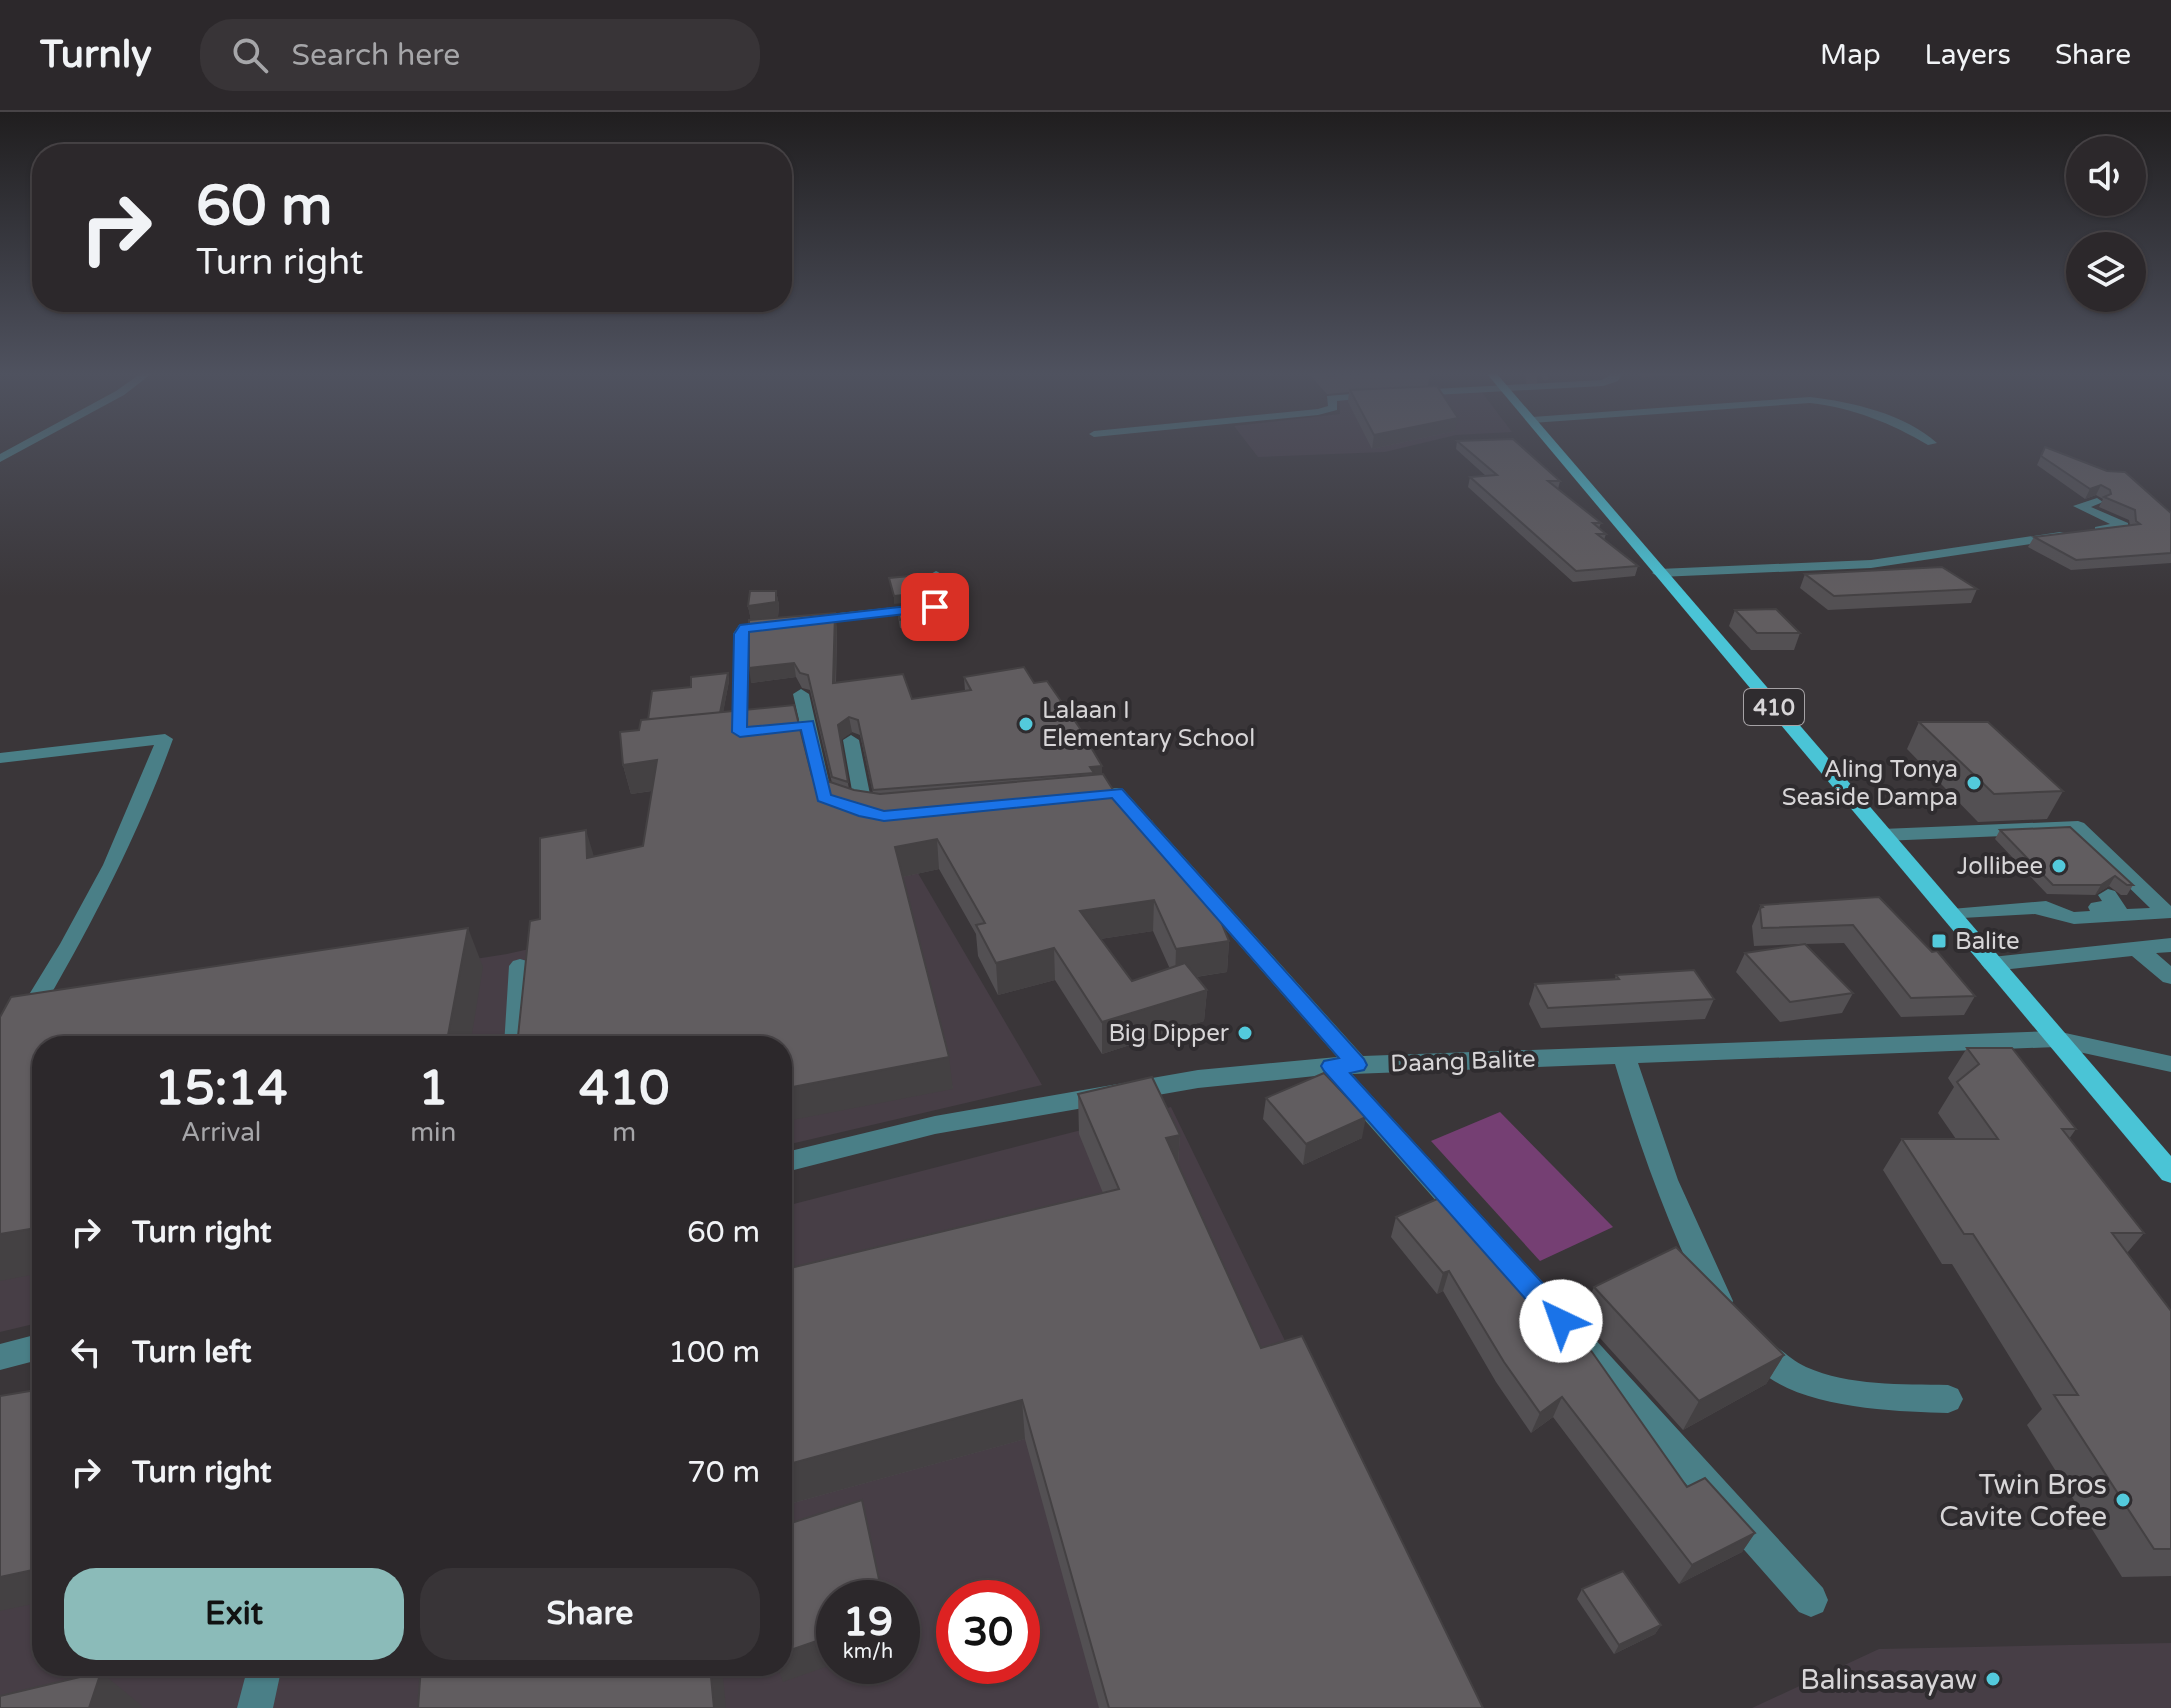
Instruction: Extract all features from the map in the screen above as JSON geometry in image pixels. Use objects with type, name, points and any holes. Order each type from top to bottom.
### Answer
[{"type":"main road","name":"410","points":[[1556,448],[2171,1173]]},
{"type":"street","points":[[0,459],[19,448]]},
{"type":"street","points":[[2092,531],[2124,526],[2079,506],[2097,502]]},
{"type":"street","points":[[1659,573],[1871,564],[2076,533]]},
{"type":"street","points":[[808,724],[732,733],[740,634],[744,628],[935,607],[943,603],[944,596],[936,575]]},
{"type":"street","points":[[801,694],[824,798],[875,814],[851,740]]},
{"type":"street","points":[[0,758],[165,739],[142,805],[70,951],[0,1061]]},
{"type":"street","points":[[1073,796],[1117,793],[1344,1065],[1811,1600]]},
{"type":"street","points":[[1882,835],[2078,827],[2167,913],[2074,918],[2032,907]]},
{"type":"street","points":[[1951,915],[2032,907],[2118,907],[2108,895]]},
{"type":"street","points":[[1992,964],[2171,945]]},
{"type":"street","points":[[2136,948],[2171,977]]},
{"type":"street","points":[[516,1036],[520,966]]},
{"type":"street","name":"Daang Balite","points":[[792,1161],[935,1125],[1198,1079],[1344,1065],[2056,1039],[2171,1064]]},
{"type":"street","points":[[1624,1055],[1651,1146],[1691,1248],[1723,1308],[1766,1358],[1812,1383],[1866,1395],[1948,1399]]},
{"type":"street","points":[[0,1357],[32,1349]]},
{"type":"street","points":[[255,1708],[263,1676]]},
{"type":"shaded area","points":[[1251,448],[1400,448],[1385,452],[1258,457]]},
{"type":"shaded area","points":[[912,863],[1042,1085],[792,1144],[792,1036],[34,1036],[40,1027],[507,954]]},
{"type":"shaded area","points":[[32,1039],[32,1324],[0,1332],[0,1086]]},
{"type":"shaded area","points":[[1171,1107],[1464,1708],[0,1708],[0,1407],[32,1399],[32,1676],[792,1676],[792,1204]]},
{"type":"shaded area","points":[[1500,1112],[1613,1227],[1540,1261],[1431,1141]]},
{"type":"shaded area","name":"Balinsasayaw","points":[[2171,1643],[2171,1708],[1752,1708],[1879,1649]]},
{"type":"building","points":[[1466,448],[1524,448],[1560,481],[1548,481],[1601,523],[1593,523],[1606,534],[1597,534],[1638,566],[1576,571],[1470,477],[1497,475]]},
{"type":"building","points":[[2044,448],[2049,448],[2107,471],[2125,472],[2171,513],[2171,553],[2076,560],[2034,537],[2140,524],[2136,521],[2135,510],[2104,497],[2111,494],[2110,490],[2101,485],[2090,489],[2041,456]]},
{"type":"building","points":[[1942,567],[1977,589],[1834,596],[1805,574]]},
{"type":"building","points":[[920,575],[924,593],[894,596],[889,578]]},
{"type":"building","points":[[750,591],[776,591],[776,602],[748,606]]},
{"type":"building","points":[[926,606],[928,617],[900,620],[897,610]]},
{"type":"building","points":[[1776,609],[1800,633],[1757,633],[1735,610]]},
{"type":"building","points":[[835,613],[833,683],[903,674],[912,699],[971,690],[964,677],[1024,667],[1034,683],[1047,681],[1102,766],[1090,767],[1094,773],[873,790],[858,720],[849,717],[838,725],[848,782],[832,777],[808,675],[800,673],[794,663],[749,668],[749,620]]},
{"type":"building","points":[[728,673],[720,713],[648,720],[652,691],[691,687],[691,677]]},
{"type":"building","points":[[794,705],[812,776],[854,790],[880,794],[1103,774],[1134,823],[1152,821],[1162,842],[1167,841],[1185,872],[1193,871],[1203,896],[1210,895],[1229,941],[1176,949],[1154,900],[1080,911],[1132,981],[1185,963],[1207,990],[1102,1022],[1054,948],[996,963],[976,925],[985,923],[937,839],[895,847],[949,1057],[792,1087],[792,1036],[518,1036],[530,921],[540,919],[540,838],[586,830],[587,858],[643,846],[657,760],[623,765],[620,732],[639,730],[641,720]]},
{"type":"building","points":[[1919,722],[1988,722],[2063,791],[1994,794]]},
{"type":"building","name":"Jollibee","points":[[2070,827],[2133,885],[2127,885],[2115,876],[2101,885],[2053,885],[2000,830]]},
{"type":"building","points":[[1879,897],[1932,952],[1937,951],[1975,996],[1911,998],[1853,925],[1762,928],[1761,905]]},
{"type":"building","points":[[468,928],[448,1036],[32,1036],[32,1229],[0,1234],[0,1017],[11,997]]},
{"type":"building","points":[[1805,944],[1853,993],[1790,1002],[1745,953]]},
{"type":"building","points":[[1694,970],[1714,999],[1548,1008],[1535,984],[1619,979],[1616,975]]},
{"type":"building","points":[[1967,1048],[2012,1048],[2076,1129],[2062,1129],[2144,1233],[2112,1233],[2171,1311],[2171,1549],[2154,1549],[2054,1395],[2078,1395],[1973,1234],[1964,1234],[1902,1139],[1998,1139],[1957,1082],[1979,1064]]},
{"type":"building","points":[[1324,1073],[1366,1117],[1306,1144],[1266,1098]]},
{"type":"building","points":[[1152,1077],[1180,1135],[1166,1138],[1261,1348],[1302,1336],[1483,1708],[1109,1708],[1022,1400],[792,1463],[792,1268],[1119,1189],[1078,1094]]},
{"type":"building","points":[[1444,1196],[1520,1283],[1524,1282],[1548,1317],[1557,1313],[1592,1352],[1687,1487],[1705,1478],[1755,1533],[1692,1565],[1562,1397],[1540,1413],[1504,1362],[1449,1271],[1443,1273],[1396,1217]]},
{"type":"building","points":[[1676,1247],[1784,1355],[1699,1401],[1594,1287]]},
{"type":"building","points":[[32,1391],[32,1570],[0,1577],[0,1396]]},
{"type":"building","points":[[862,1500],[879,1580],[816,1580],[816,1641],[792,1650],[792,1523]]},
{"type":"building","points":[[1623,1571],[1661,1625],[1619,1645],[1582,1589]]},
{"type":"building","points":[[84,1676],[100,1676],[89,1708],[0,1708],[0,1696]]},
{"type":"building","points":[[420,1676],[711,1676],[714,1708],[418,1708]]},
{"type":"place","name":"Lalaan I Elementary School","points":[[1026,724]]},
{"type":"place","name":"Aling Tonya Seaside Dampa","points":[[1974,783]]},
{"type":"place","name":"Jollibee","points":[[2059,866]]},
{"type":"place","name":"Balite","points":[[1939,941]]},
{"type":"place","name":"Big Dipper","points":[[1245,1033]]},
{"type":"place","name":"Twin Bros Cavite Cofee","points":[[2123,1500]]},
{"type":"place","name":"Balinsasayaw","points":[[1993,1679]]},
{"type":"route","points":[[935,607],[744,628],[740,634],[740,732],[808,724],[824,798],[865,813],[884,816],[999,802],[1117,793],[1357,1065],[1331,1066],[1561,1321]]}]
